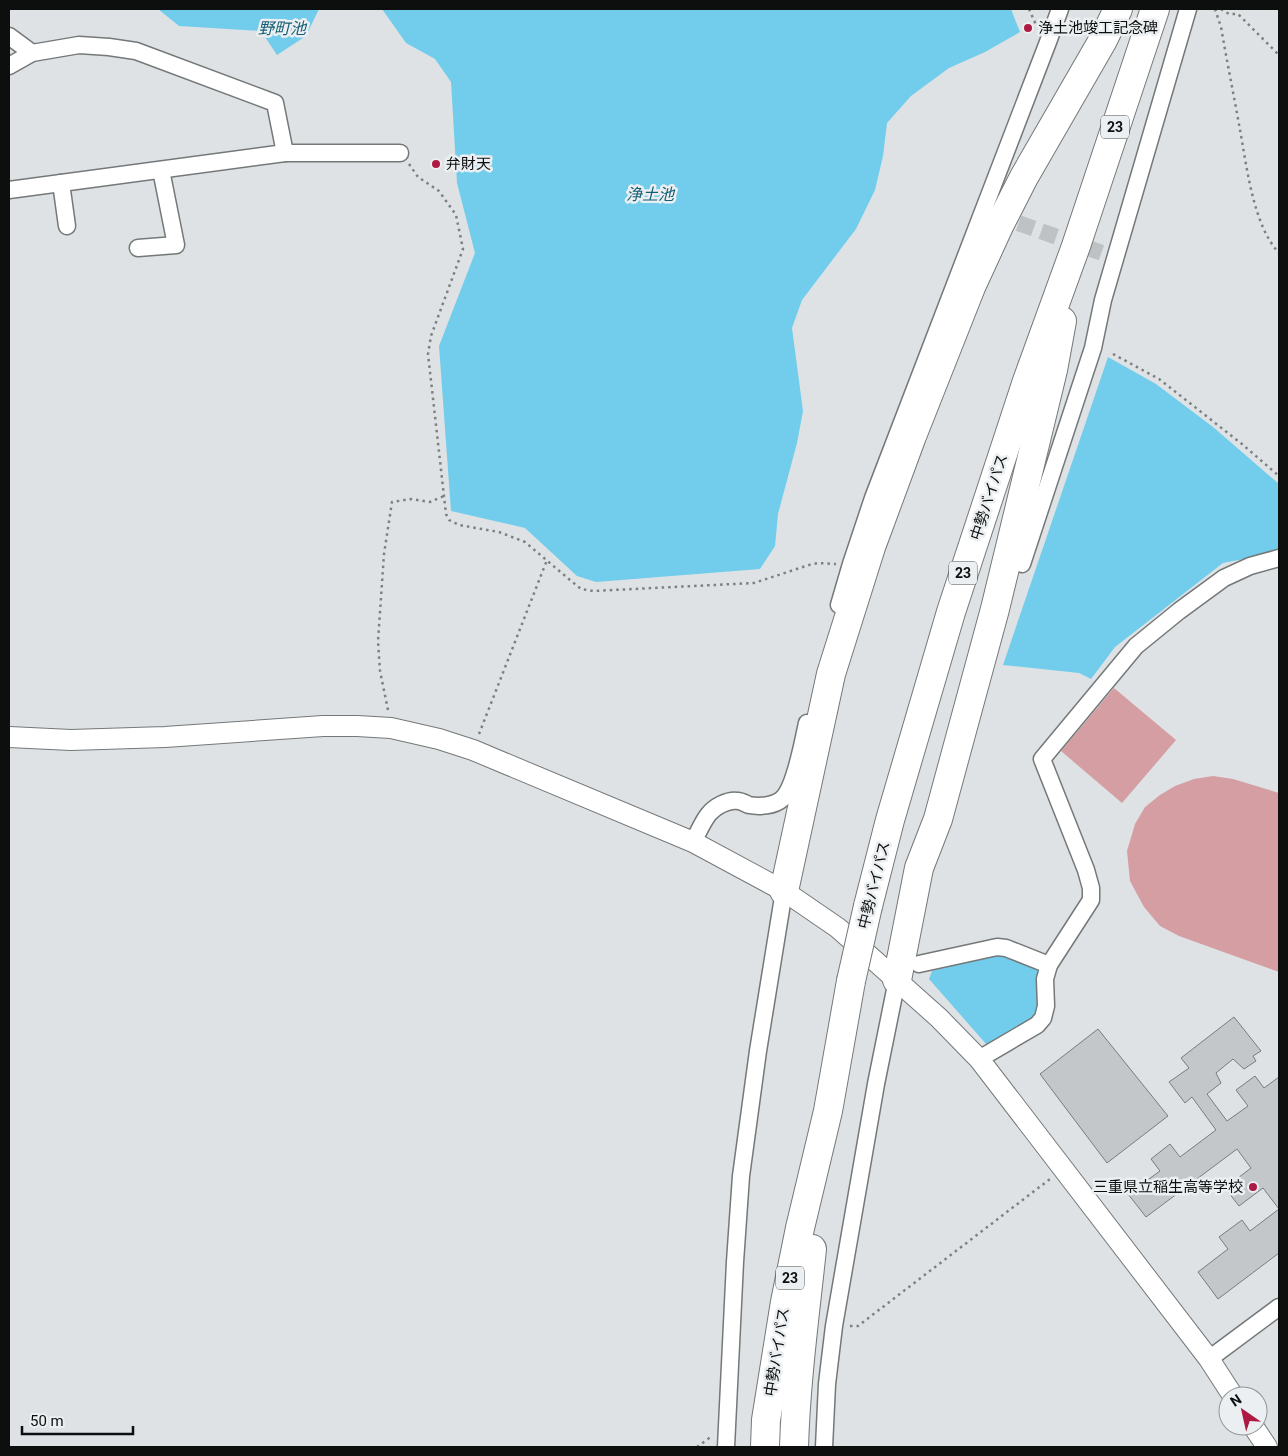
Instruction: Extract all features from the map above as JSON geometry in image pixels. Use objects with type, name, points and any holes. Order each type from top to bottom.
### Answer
[{"type":"highway","points":[[784,891],[831,674],[871,547],[912,436],[961,311],[999,226],[1024,177],[1103,40],[1118,9]]},
{"type":"highway","name":"中勢バイパス","points":[[794,1447],[795,1407],[801,1342],[828,1111],[851,981],[868,906],[893,810],[951,612],[1027,381],[1076,246],[1155,9]]},
{"type":"highway","points":[[897,980],[919,868],[938,819],[992,619],[1053,370],[1076,246]]},
{"type":"highway","name":"中勢バイパス","points":[[765,1447],[766,1420],[785,1302],[800,1228],[828,1111]]},
{"type":"street","points":[[693,842],[708,814],[716,807],[738,800],[750,805],[772,804],[782,800],[792,786],[815,691],[850,564],[873,498],[986,212],[1060,9]]},
{"type":"street","points":[[1022,564],[1093,348],[1103,300],[1109,256],[1188,9]]},
{"type":"street","points":[[9,36],[32,52]]},
{"type":"street","points":[[9,66],[32,52],[79,45],[136,51],[275,103],[285,153]]},
{"type":"street","points":[[9,190],[285,153],[400,153]]},
{"type":"street","points":[[138,248],[176,252],[160,170]]},
{"type":"street","points":[[61,184],[67,226]]},
{"type":"street","points":[[980,1059],[1036,1025],[1043,1018],[1046,1006],[1045,979],[1049,964],[1091,900],[1091,888],[1086,870],[1042,759],[1136,646],[1224,578],[1250,566],[1279,558]]},
{"type":"street","points":[[9,737],[71,740],[165,737],[323,726],[391,728],[439,739],[473,750],[693,842],[784,891],[838,928],[939,1018],[980,1059],[1209,1359],[1227,1386]]},
{"type":"street","points":[[726,1447],[741,1176],[758,1051],[784,891]]},
{"type":"street","points":[[919,964],[997,947],[1006,948],[1049,964]]},
{"type":"street","points":[[824,1447],[827,1384],[834,1326],[876,1084],[897,980]]},
{"type":"street","points":[[1209,1359],[1279,1306]]},
{"type":"street","points":[[1260,1436],[1268,1447]]},
{"type":"path","points":[[1215,9],[1221,27],[1251,190],[1264,231],[1279,254]]},
{"type":"path","points":[[1221,9],[1229,14],[1238,14],[1279,55]]},
{"type":"path","points":[[400,153],[418,177],[439,191],[456,215],[463,249],[431,336],[428,354],[446,514],[449,520],[459,525],[499,532],[525,542],[582,589],[593,591],[754,583],[818,563],[850,564]]},
{"type":"path","points":[[1113,354],[1159,379],[1242,444],[1279,476]]},
{"type":"path","points":[[391,728],[380,671],[378,641],[384,554],[392,502],[411,499],[430,502],[444,496]]},
{"type":"path","points":[[473,750],[546,560]]},
{"type":"path","points":[[834,1326],[858,1326],[1064,1168]]},
{"type":"shaded area","points":[[1114,688],[1176,740],[1122,803],[1061,751]]},
{"type":"shaded area","points":[[1213,776],[1233,779],[1279,793],[1279,972],[1179,936],[1160,926],[1144,907],[1130,881],[1127,851],[1135,824],[1145,807],[1175,786],[1194,779]]},
{"type":"water","name":"野町池","points":[[158,9],[319,9],[306,36],[277,55],[261,31],[179,26]]},
{"type":"water","name":"浄土池","points":[[382,9],[1011,9],[1020,32],[985,52],[949,68],[911,96],[887,123],[883,156],[875,190],[856,229],[802,300],[792,328],[803,411],[797,443],[778,514],[775,546],[760,569],[596,582],[577,576],[525,528],[451,511],[439,346],[475,253],[457,183],[451,82],[435,59],[406,43]]},
{"type":"water","points":[[1108,357],[1156,384],[1213,427],[1279,484],[1279,552],[1223,563],[1115,647],[1091,679],[1079,673],[1003,665]]},
{"type":"water","points":[[1004,955],[1037,969],[1037,1008],[1028,1022],[987,1045],[929,979],[932,971],[987,957]]},
{"type":"building","name":"三重県立稲生高等学校","points":[[1234,1017],[1261,1051],[1253,1056],[1256,1061],[1244,1069],[1233,1059],[1216,1073],[1221,1083],[1207,1094],[1227,1121],[1248,1106],[1236,1090],[1255,1076],[1264,1088],[1279,1077],[1279,1209],[1263,1188],[1239,1206],[1225,1188],[1251,1168],[1237,1149],[1146,1217],[1128,1194],[1160,1171],[1151,1159],[1170,1144],[1180,1157],[1216,1130],[1192,1097],[1185,1103],[1169,1082],[1189,1068],[1181,1058]]},
{"type":"building","points":[[1098,1029],[1168,1116],[1107,1163],[1040,1074]]},
{"type":"building","points":[[1279,1209],[1279,1253],[1218,1299],[1198,1272],[1228,1249],[1219,1237],[1242,1220],[1250,1231]]},
{"type":"tunnel","points":[[996,215],[1102,253]]},
{"type":"place","name":"浄土池竣工記念碑","points":[[1028,28]]},
{"type":"place","name":"弁財天","points":[[436,164]]},
{"type":"place","name":"三重県立稲生高等学校","points":[[1253,1187]]}]
